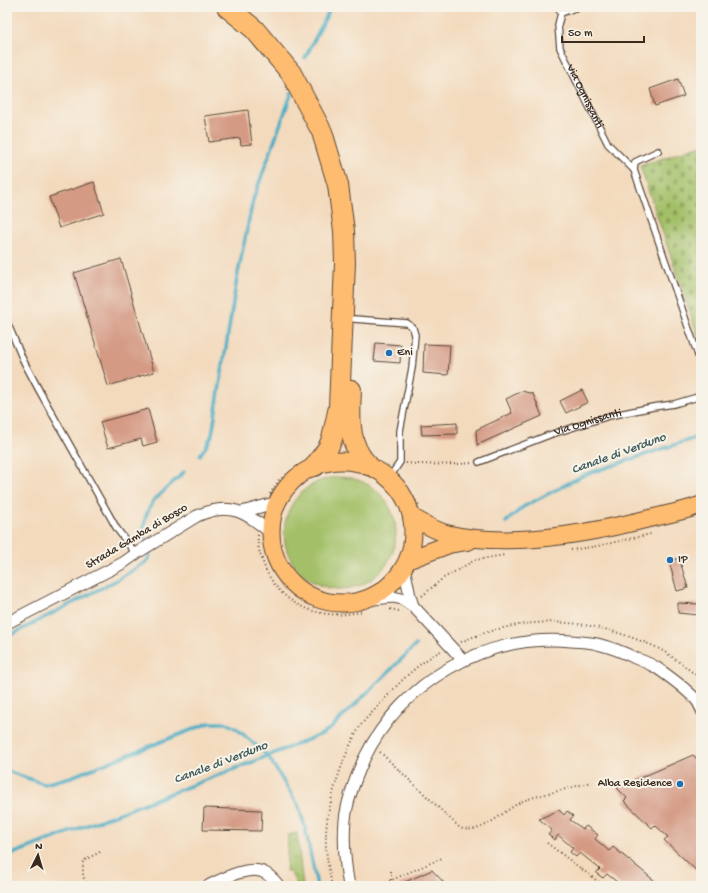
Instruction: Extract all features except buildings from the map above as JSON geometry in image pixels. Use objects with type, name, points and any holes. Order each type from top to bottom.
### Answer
[{"type":"highway","points":[[227,7],[254,29],[291,73],[322,132],[338,185],[344,231],[345,263],[339,407],[332,439],[326,451],[309,465]]},
{"type":"highway","points":[[243,7],[261,22],[299,67],[332,128],[349,183],[356,230],[357,263],[350,408],[353,438],[359,455],[368,465]]},
{"type":"main road","points":[[418,513],[406,564],[400,574],[390,585],[364,605],[353,602],[331,602],[315,598],[301,590],[285,574],[279,565],[265,528],[273,517],[270,504],[282,494],[293,480],[309,465],[336,461],[357,462],[391,475],[409,506],[418,513],[431,528],[448,534],[483,539],[505,540],[551,537],[610,528],[701,505]]},
{"type":"main road","points":[[406,564],[450,544],[483,539]]},
{"type":"street","name":"Strada Gamba di Bosco","points":[[242,512],[270,504]]},
{"type":"street","name":"Strada Gamba di Bosco","points":[[7,623],[123,563],[138,552],[206,512],[218,509],[230,509],[242,512],[265,528]]},
{"type":"street","points":[[406,564],[410,596],[413,606]]},
{"type":"street","points":[[364,605],[384,597],[402,599],[413,606],[464,660]]},
{"type":"street","points":[[349,886],[345,858],[345,819],[355,779],[372,745],[397,710],[427,683],[464,660],[479,653],[519,642],[557,640],[601,645],[621,652],[656,668],[696,697],[701,705]]},
{"type":"street","points":[[208,886],[231,874],[257,870],[272,877],[279,886]]},
{"type":"lane","points":[[560,10],[578,7]]},
{"type":"lane","name":"Via Ognissanti","points":[[560,10],[558,25],[560,48],[608,144],[634,170],[701,364]]},
{"type":"lane","points":[[634,170],[635,162],[658,151]]},
{"type":"lane","points":[[354,319],[407,323],[413,328],[416,335],[412,368],[400,431],[400,462],[391,475]]},
{"type":"lane","points":[[7,322],[23,360],[113,522],[125,540],[138,552]]},
{"type":"lane","name":"Via Ognissanti","points":[[479,462],[549,435],[609,416],[674,404],[701,396]]},
{"type":"lane","points":[[696,697],[701,714]]},
{"type":"path","points":[[400,462],[425,465],[479,462]]},
{"type":"path","points":[[270,504],[279,480],[309,465]]},
{"type":"path","points":[[391,475],[404,484],[413,499],[418,513]]},
{"type":"path","points":[[265,528],[257,538],[264,569],[271,581],[281,593],[294,603],[308,610],[323,614],[353,614],[364,605]]},
{"type":"path","points":[[567,550],[598,546],[657,532]]},
{"type":"path","points":[[387,609],[398,610],[413,606],[442,579],[475,560],[507,555]]},
{"type":"path","points":[[332,886],[326,834],[328,811],[340,772],[351,744],[361,725],[409,674],[430,657],[450,646],[492,630],[536,622],[566,622],[618,632],[641,641],[661,650],[701,679]]},
{"type":"path","points":[[372,745],[460,828],[466,830],[474,830],[483,827],[523,801],[594,781]]},
{"type":"path","points":[[547,843],[604,886]]},
{"type":"path","points":[[87,886],[83,876],[83,861],[100,852]]},
{"type":"path","points":[[378,886],[442,858]]},
{"type":"path","points":[[391,871],[391,880]]},
{"type":"green space","points":[[701,145],[701,345],[640,166]]},
{"type":"green space","points":[[340,477],[351,478],[361,482],[371,487],[379,494],[386,502],[391,512],[395,522],[395,544],[391,554],[386,564],[379,572],[371,579],[361,584],[351,588],[340,589],[329,588],[319,584],[309,579],[301,572],[294,564],[289,554],[285,544],[284,533],[285,522],[289,512],[294,502],[301,494],[309,487],[319,482],[329,478]]},
{"type":"green space","points":[[297,833],[303,886],[295,886],[295,881],[290,872],[286,872],[288,835]]},
{"type":"waterway","points":[[305,58],[331,7]]},
{"type":"waterway","points":[[200,455],[212,435],[237,278],[253,200],[292,92]]},
{"type":"waterway","name":"Canale di Verduno","points":[[506,522],[523,507],[584,475],[701,436]]},
{"type":"waterway","points":[[7,637],[115,581],[146,562],[150,553],[145,537],[144,526],[146,515],[153,501],[184,472]]},
{"type":"waterway","name":"Canale di Verduno","points":[[7,856],[322,734],[331,728],[416,645]]},
{"type":"waterway","points":[[7,771],[44,784],[71,777],[209,723],[226,723],[237,729],[268,756],[299,807],[305,827],[317,886]]},
{"type":"place","name":"Eni","points":[[389,353]]},
{"type":"place","name":"IP","points":[[670,560]]},
{"type":"place","name":"Alba Residence","points":[[680,784]]}]
